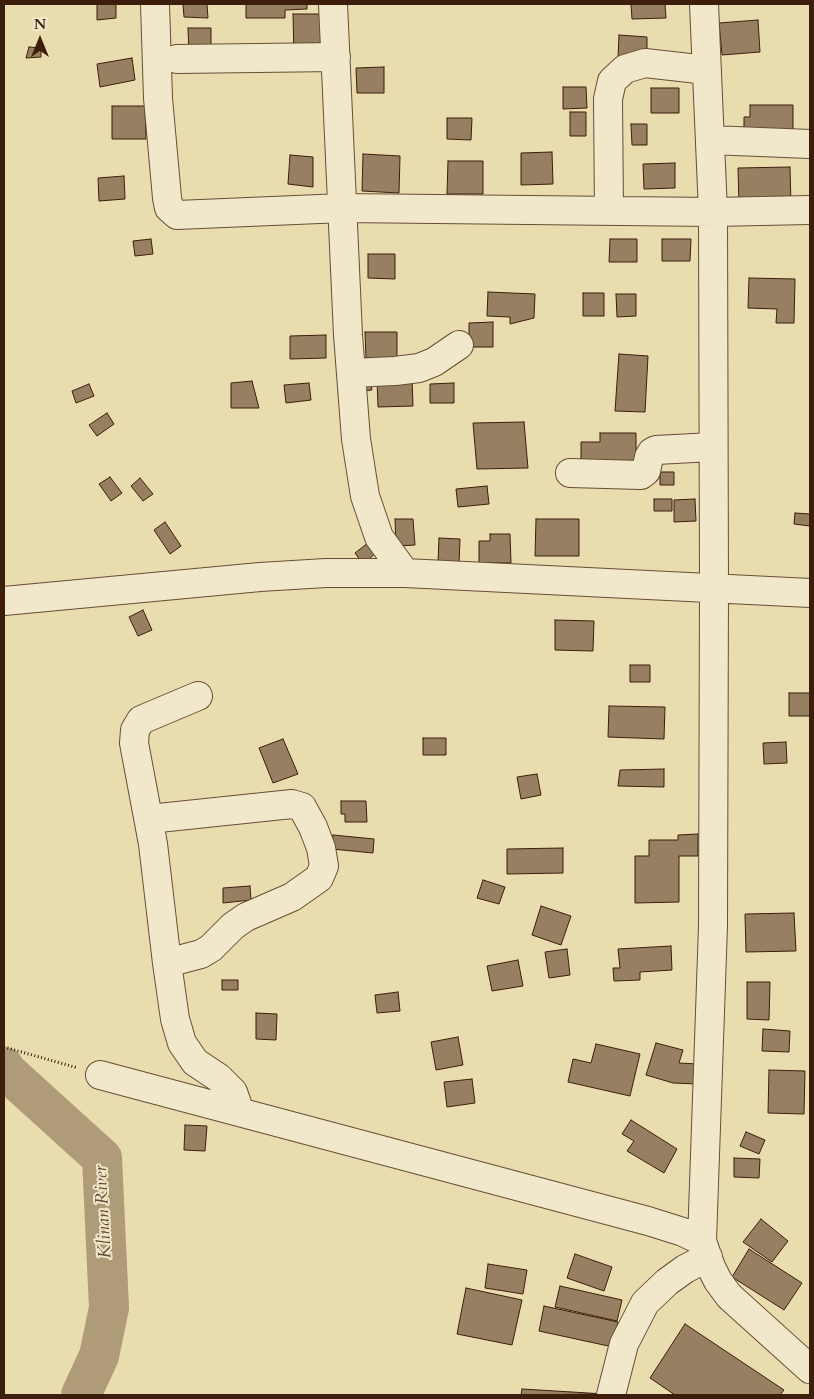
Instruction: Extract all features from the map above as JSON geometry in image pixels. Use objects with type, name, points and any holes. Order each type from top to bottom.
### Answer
[{"type":"street","points":[[154,4],[158,98],[167,198],[169,208],[177,215],[343,208],[712,212],[810,210]]},
{"type":"street","points":[[333,4],[348,335],[356,439],[364,496],[379,537],[405,573]]},
{"type":"street","points":[[704,4],[712,212],[714,588],[713,926],[705,1249],[718,1281],[729,1296],[810,1369]]},
{"type":"street","points":[[177,59],[336,57]]},
{"type":"street","points":[[609,211],[608,99],[612,81],[625,69],[644,63],[707,70]]},
{"type":"street","points":[[710,140],[810,144]]},
{"type":"street","points":[[351,373],[419,368],[434,362],[459,345]]},
{"type":"street","points":[[570,473],[641,475],[646,471],[652,452],[656,450],[713,447]]},
{"type":"street","points":[[4,601],[260,577],[326,573],[405,573],[810,592]]},
{"type":"street","points":[[198,696],[141,720],[135,730],[134,743],[153,844],[175,1019],[182,1043],[195,1062],[219,1078],[232,1092],[240,1112]]},
{"type":"street","points":[[149,819],[292,804],[302,807],[313,827],[321,848],[324,866],[319,878],[292,897],[246,917],[232,926],[211,948],[202,954],[167,963]]},
{"type":"street","points":[[100,1075],[648,1221],[683,1232],[705,1249]]},
{"type":"street","points":[[611,1395],[624,1344],[645,1303],[667,1282],[686,1269],[705,1249]]},
{"type":"path","points":[[4,1047],[100,1075]]},
{"type":"building","points":[[97,4],[116,4],[116,18],[97,20]]},
{"type":"building","points":[[183,4],[207,4],[208,18],[184,17]]},
{"type":"building","points":[[246,4],[307,4],[307,9],[285,10],[285,18],[246,18]]},
{"type":"building","points":[[631,4],[665,4],[666,18],[632,19]]},
{"type":"building","points":[[293,14],[324,14],[325,54],[294,55]]},
{"type":"building","points":[[758,20],[760,52],[722,55],[719,23]]},
{"type":"building","points":[[188,28],[211,28],[211,54],[189,54]]},
{"type":"building","points":[[619,35],[647,37],[647,60],[618,58]]},
{"type":"building","points":[[29,47],[41,48],[41,57],[26,58]]},
{"type":"building","points":[[132,58],[135,80],[100,87],[97,64]]},
{"type":"building","points":[[384,67],[384,93],[357,93],[356,68]]},
{"type":"building","points":[[563,87],[586,87],[587,108],[563,109]]},
{"type":"building","points":[[651,88],[679,88],[679,113],[651,113]]},
{"type":"building","points":[[750,105],[793,105],[793,136],[744,136],[744,117],[750,117]]},
{"type":"building","points":[[112,106],[145,106],[146,139],[112,139]]},
{"type":"building","points":[[570,112],[586,112],[586,136],[570,136]]},
{"type":"building","points":[[447,118],[472,118],[471,140],[447,139]]},
{"type":"building","points":[[631,124],[647,124],[647,145],[632,145]]},
{"type":"building","points":[[552,152],[553,184],[521,185],[521,153]]},
{"type":"building","points":[[363,154],[400,156],[399,193],[362,191]]},
{"type":"building","points":[[290,155],[313,157],[313,187],[288,184]]},
{"type":"building","points":[[448,161],[483,161],[483,194],[447,194]]},
{"type":"building","points":[[675,163],[675,188],[644,189],[643,164]]},
{"type":"building","points":[[790,167],[791,204],[739,205],[738,168]]},
{"type":"building","points":[[124,176],[125,199],[99,201],[98,178]]},
{"type":"building","points":[[151,239],[153,254],[135,256],[133,241]]},
{"type":"building","points":[[610,239],[637,239],[637,262],[609,262]]},
{"type":"building","points":[[662,239],[691,239],[690,261],[662,261]]},
{"type":"building","points":[[368,254],[395,254],[395,279],[368,278]]},
{"type":"building","points":[[749,278],[795,279],[794,323],[776,323],[777,309],[748,308]]},
{"type":"building","points":[[488,292],[535,294],[534,318],[510,324],[510,317],[487,316]]},
{"type":"building","points":[[583,293],[604,293],[604,316],[583,316]]},
{"type":"building","points":[[616,294],[636,294],[636,316],[617,317]]},
{"type":"building","points":[[493,322],[493,347],[469,347],[469,323]]},
{"type":"building","points":[[365,332],[397,332],[397,358],[366,358]]},
{"type":"building","points":[[326,335],[326,358],[290,359],[290,336]]},
{"type":"building","points":[[619,354],[648,356],[645,412],[615,411]]},
{"type":"building","points":[[412,378],[413,406],[378,407],[377,380]]},
{"type":"building","points":[[252,381],[259,408],[231,408],[231,383]]},
{"type":"building","points":[[309,383],[311,400],[286,403],[284,385]]},
{"type":"building","points":[[362,383],[371,383],[372,390],[362,391]]},
{"type":"building","points":[[454,383],[454,403],[430,403],[430,384]]},
{"type":"building","points":[[89,384],[94,396],[76,403],[72,391]]},
{"type":"building","points":[[107,413],[114,424],[97,436],[89,425]]},
{"type":"building","points":[[524,422],[528,468],[477,469],[473,423]]},
{"type":"building","points":[[600,433],[636,433],[636,472],[581,472],[581,442],[600,442]]},
{"type":"building","points":[[660,472],[674,472],[674,485],[660,485]]},
{"type":"building","points":[[110,477],[122,493],[111,501],[99,484]]},
{"type":"building","points":[[140,478],[153,494],[143,501],[131,486]]},
{"type":"building","points":[[487,486],[489,504],[458,507],[456,489]]},
{"type":"building","points":[[654,499],[672,499],[672,511],[654,511]]},
{"type":"building","points":[[695,499],[696,521],[674,522],[674,500]]},
{"type":"building","points":[[795,513],[810,514],[810,526],[794,524]]},
{"type":"building","points":[[395,519],[413,519],[415,545],[396,546]]},
{"type":"building","points":[[536,519],[579,519],[579,556],[535,556]]},
{"type":"building","points":[[165,522],[181,546],[170,554],[154,530]]},
{"type":"building","points":[[490,534],[510,534],[511,563],[479,563],[479,541],[490,541]]},
{"type":"building","points":[[439,538],[460,539],[459,564],[438,563]]},
{"type":"building","points":[[368,543],[376,553],[363,564],[355,553]]},
{"type":"building","points":[[143,610],[152,630],[138,636],[129,617]]},
{"type":"building","points":[[555,620],[594,621],[593,651],[555,650]]},
{"type":"building","points":[[630,665],[650,665],[650,682],[630,682]]},
{"type":"building","points":[[789,693],[810,693],[810,716],[789,716]]},
{"type":"building","points":[[609,706],[665,707],[664,739],[608,737]]},
{"type":"building","points":[[423,738],[446,738],[446,755],[423,755]]},
{"type":"building","points":[[283,739],[298,774],[273,783],[259,748]]},
{"type":"building","points":[[786,742],[787,763],[764,764],[763,743]]},
{"type":"building","points":[[664,769],[664,787],[618,786],[620,770]]},
{"type":"building","points":[[537,774],[541,795],[521,799],[517,777]]},
{"type":"building","points":[[341,801],[366,801],[367,822],[345,822],[345,814],[341,814]]},
{"type":"building","points":[[698,834],[698,856],[679,856],[679,902],[635,903],[635,856],[649,856],[649,840],[678,840],[678,835]]},
{"type":"building","points":[[333,835],[374,839],[373,853],[332,849]]},
{"type":"building","points":[[563,848],[563,873],[507,874],[507,849]]},
{"type":"building","points":[[483,880],[505,887],[499,904],[477,898]]},
{"type":"building","points":[[250,886],[251,900],[223,903],[223,888]]},
{"type":"building","points":[[541,906],[571,916],[561,945],[532,935]]},
{"type":"building","points":[[794,913],[796,951],[746,952],[745,914]]},
{"type":"building","points":[[671,946],[672,970],[640,972],[640,980],[614,981],[613,968],[620,968],[618,949]]},
{"type":"building","points":[[567,949],[570,975],[549,978],[545,952]]},
{"type":"building","points":[[518,960],[523,986],[492,991],[487,966]]},
{"type":"building","points":[[222,980],[238,980],[238,990],[222,990]]},
{"type":"building","points":[[747,982],[770,982],[769,1020],[747,1019]]},
{"type":"building","points":[[398,992],[400,1011],[377,1013],[375,995]]},
{"type":"building","points":[[256,1013],[277,1014],[276,1040],[256,1039]]},
{"type":"building","points":[[763,1029],[790,1031],[789,1052],[762,1051]]},
{"type":"building","points":[[458,1037],[463,1065],[436,1070],[431,1042]]},
{"type":"building","points":[[656,1043],[683,1050],[679,1063],[698,1064],[697,1084],[673,1083],[646,1075]]},
{"type":"building","points":[[596,1044],[640,1054],[630,1096],[568,1082],[573,1059],[591,1063]]},
{"type":"building","points":[[769,1070],[805,1071],[804,1114],[768,1113]]},
{"type":"building","points":[[472,1079],[475,1103],[447,1107],[444,1082]]},
{"type":"building","points":[[631,1120],[677,1149],[664,1173],[627,1151],[634,1141],[622,1134]]},
{"type":"building","points":[[185,1125],[207,1126],[205,1151],[184,1150]]},
{"type":"building","points":[[746,1132],[765,1140],[759,1154],[740,1146]]},
{"type":"building","points":[[734,1158],[760,1159],[759,1178],[734,1177]]},
{"type":"building","points":[[761,1219],[788,1241],[772,1262],[743,1242]]},
{"type":"building","points":[[749,1249],[802,1283],[784,1310],[732,1277]]},
{"type":"building","points":[[575,1254],[612,1267],[604,1291],[567,1278]]},
{"type":"building","points":[[488,1264],[527,1270],[523,1294],[485,1288]]},
{"type":"building","points":[[560,1286],[622,1300],[617,1321],[555,1307]]},
{"type":"building","points":[[466,1288],[522,1300],[512,1345],[457,1334]]},
{"type":"building","points":[[544,1306],[618,1322],[613,1347],[539,1331]]},
{"type":"building","points":[[685,1324],[784,1390],[780,1395],[675,1395],[650,1378]]},
{"type":"building","points":[[522,1389],[605,1394],[521,1395]]},
{"type":"waterway","name":"Klinan River","points":[[4,1067],[5,1070],[102,1158],[109,1308],[99,1356],[81,1395]]}]
